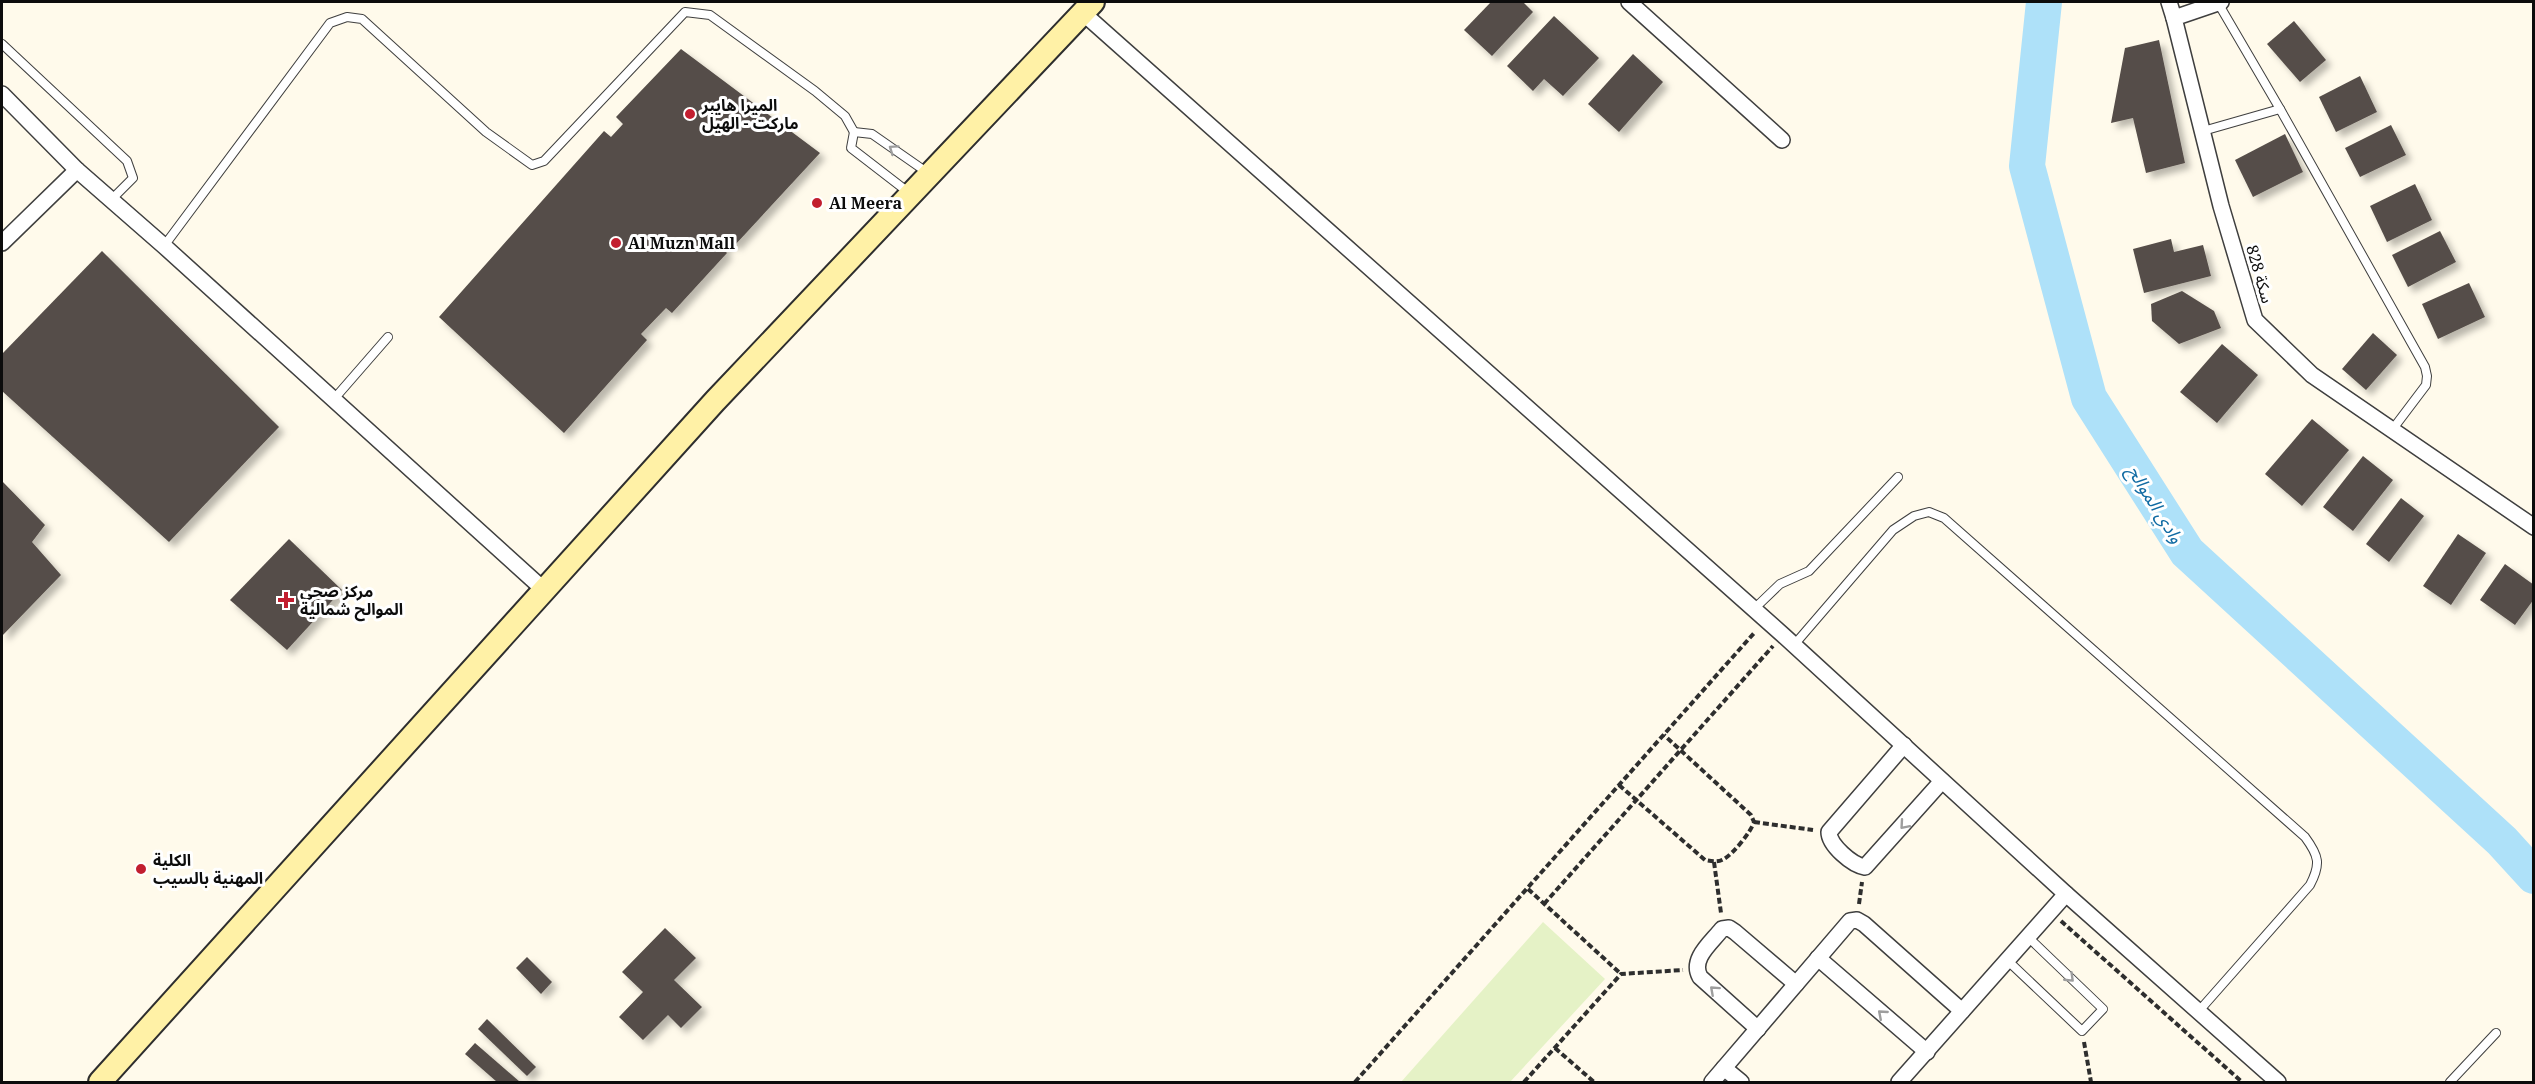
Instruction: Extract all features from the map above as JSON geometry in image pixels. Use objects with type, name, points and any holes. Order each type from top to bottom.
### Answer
[{"type":"street","points":[[1629,2],[1782,140]]},
{"type":"street","name":"سكة 828","points":[[2169,2],[2222,206],[2255,320],[2312,375],[2534,527]]},
{"type":"street","points":[[2174,18],[2219,2]]},
{"type":"street","points":[[100,1083],[543,589],[715,401],[1088,7],[2066,894],[2278,1083]]},
{"type":"street","points":[[2,94],[77,170],[543,589]]},
{"type":"street","points":[[2,243],[77,170]]},
{"type":"street","points":[[1904,745],[1829,832],[1832,842],[1858,866],[1865,867],[1942,781]]},
{"type":"street","points":[[1899,1083],[2066,894]]},
{"type":"street","points":[[1712,1083],[1850,921],[1857,920],[1864,924],[1962,1011]]},
{"type":"street","points":[[1758,1029],[1700,977],[1696,969],[1696,962],[1722,929],[1729,928],[1735,932],[1796,984]]},
{"type":"street","points":[[1818,958],[1926,1052]]},
{"type":"street","points":[[1724,1068],[1741,1083]]},
{"type":"lane","points":[[2219,2],[2425,367],[2426,385],[2392,430]]},
{"type":"lane","points":[[164,246],[330,23],[346,17],[362,20],[486,132],[532,165],[544,161],[685,12],[710,15],[815,91],[845,116],[854,132],[851,148],[911,194]]},
{"type":"lane","points":[[2,44],[127,161],[133,178],[111,200]]},
{"type":"lane","points":[[2203,131],[2280,109]]},
{"type":"lane","points":[[854,132],[872,134],[929,174]]},
{"type":"lane","points":[[334,399],[388,337]]},
{"type":"lane","points":[[1754,609],[1780,584],[1809,571],[1898,477]]},
{"type":"lane","points":[[1788,640],[1893,531],[1914,516],[1929,512],[1944,518],[2305,837],[2317,853],[2317,872],[2310,885],[2198,1012]]},
{"type":"lane","points":[[2007,960],[2082,1031],[2103,1009],[2028,937]]},
{"type":"lane","points":[[2451,1083],[2496,1033]]},
{"type":"path","points":[[1355,1083],[1766,620]]},
{"type":"path","points":[[1544,904],[1681,751],[1788,640]]},
{"type":"path","points":[[1619,785],[1705,860],[1714,862],[1724,859],[1751,830],[1754,822],[1751,815],[1664,735]]},
{"type":"path","points":[[1754,822],[1829,832]]},
{"type":"path","points":[[1714,862],[1722,929]]},
{"type":"path","points":[[1857,920],[1865,867]]},
{"type":"path","points":[[1528,889],[1621,974]]},
{"type":"path","points":[[2050,912],[2242,1083]]},
{"type":"path","points":[[1524,1083],[1621,974],[1696,969]]},
{"type":"path","points":[[2082,1031],[2091,1083]]},
{"type":"path","points":[[1555,1048],[1594,1083]]},
{"type":"green space","points":[[1543,922],[1605,979],[1510,1082],[1401,1082]]},
{"type":"building","points":[[1491,2],[1523,2],[1533,12],[1492,56],[1464,30]]},
{"type":"building","points":[[1554,16],[1599,58],[1563,96],[1544,79],[1533,91],[1507,66]]},
{"type":"building","points":[[2294,21],[2326,60],[2300,82],[2267,44]]},
{"type":"building","points":[[2159,40],[2185,163],[2146,173],[2133,118],[2111,123],[2125,48]]},
{"type":"building","name":"Al Muzn Mall","points":[[681,49],[820,153],[735,245],[730,241],[723,249],[727,253],[672,313],[666,308],[641,334],[647,340],[564,433],[439,317],[604,131],[611,137],[623,124],[616,117]]},
{"type":"building","points":[[1633,54],[1663,82],[1619,132],[1588,104]]},
{"type":"building","points":[[2360,76],[2377,112],[2336,132],[2319,97]]},
{"type":"building","points":[[2391,125],[2406,155],[2360,177],[2345,148]]},
{"type":"building","points":[[2285,134],[2303,172],[2253,197],[2235,160]]},
{"type":"building","points":[[2415,184],[2432,220],[2387,242],[2370,206]]},
{"type":"building","points":[[2440,231],[2456,262],[2408,287],[2392,255]]},
{"type":"building","points":[[2171,239],[2174,252],[2203,245],[2211,276],[2144,293],[2133,249]]},
{"type":"building","points":[[102,251],[279,427],[169,542],[2,391],[2,354]]},
{"type":"building","points":[[2469,283],[2485,317],[2438,339],[2422,304]]},
{"type":"building","points":[[2182,291],[2214,311],[2221,328],[2179,344],[2152,321],[2151,304]]},
{"type":"building","points":[[2373,333],[2397,355],[2366,390],[2342,369]]},
{"type":"building","points":[[2222,344],[2258,375],[2217,423],[2180,392]]},
{"type":"building","points":[[2312,419],[2349,450],[2302,506],[2265,474]]},
{"type":"building","points":[[2363,456],[2393,480],[2353,531],[2323,507]]},
{"type":"building","points":[[2,481],[45,525],[32,542],[61,575],[2,636]]},
{"type":"building","points":[[2401,498],[2424,516],[2389,562],[2366,544]]},
{"type":"building","points":[[2458,534],[2486,553],[2451,605],[2423,586]]},
{"type":"building","points":[[289,539],[342,590],[287,650],[230,600]]},
{"type":"building","points":[[2505,564],[2534,585],[2534,599],[2515,625],[2480,600]]},
{"type":"building","points":[[665,928],[696,958],[674,980],[702,1007],[681,1028],[668,1015],[643,1040],[619,1017],[643,992],[622,972]]},
{"type":"building","points":[[527,957],[552,982],[541,994],[516,968]]},
{"type":"building","points":[[487,1019],[536,1067],[527,1076],[478,1029]]},
{"type":"building","points":[[475,1043],[520,1082],[497,1082],[465,1054]]},
{"type":"waterway","name":"وادي الموالح","points":[[2044,2],[2027,166],[2089,398],[2187,552],[2502,841],[2534,876]]},
{"type":"place","name":"الميرا هايبر ماركت - الهيل","points":[[690,114]]},
{"type":"place","name":"Al Meera","points":[[817,203]]},
{"type":"place","name":"Al Muzn Mall","points":[[616,243]]},
{"type":"place","name":"مركز صحي الموالح شمالية","points":[[286,600]]},
{"type":"place","name":"الكلية المهنية بالسيب","points":[[141,869]]}]
